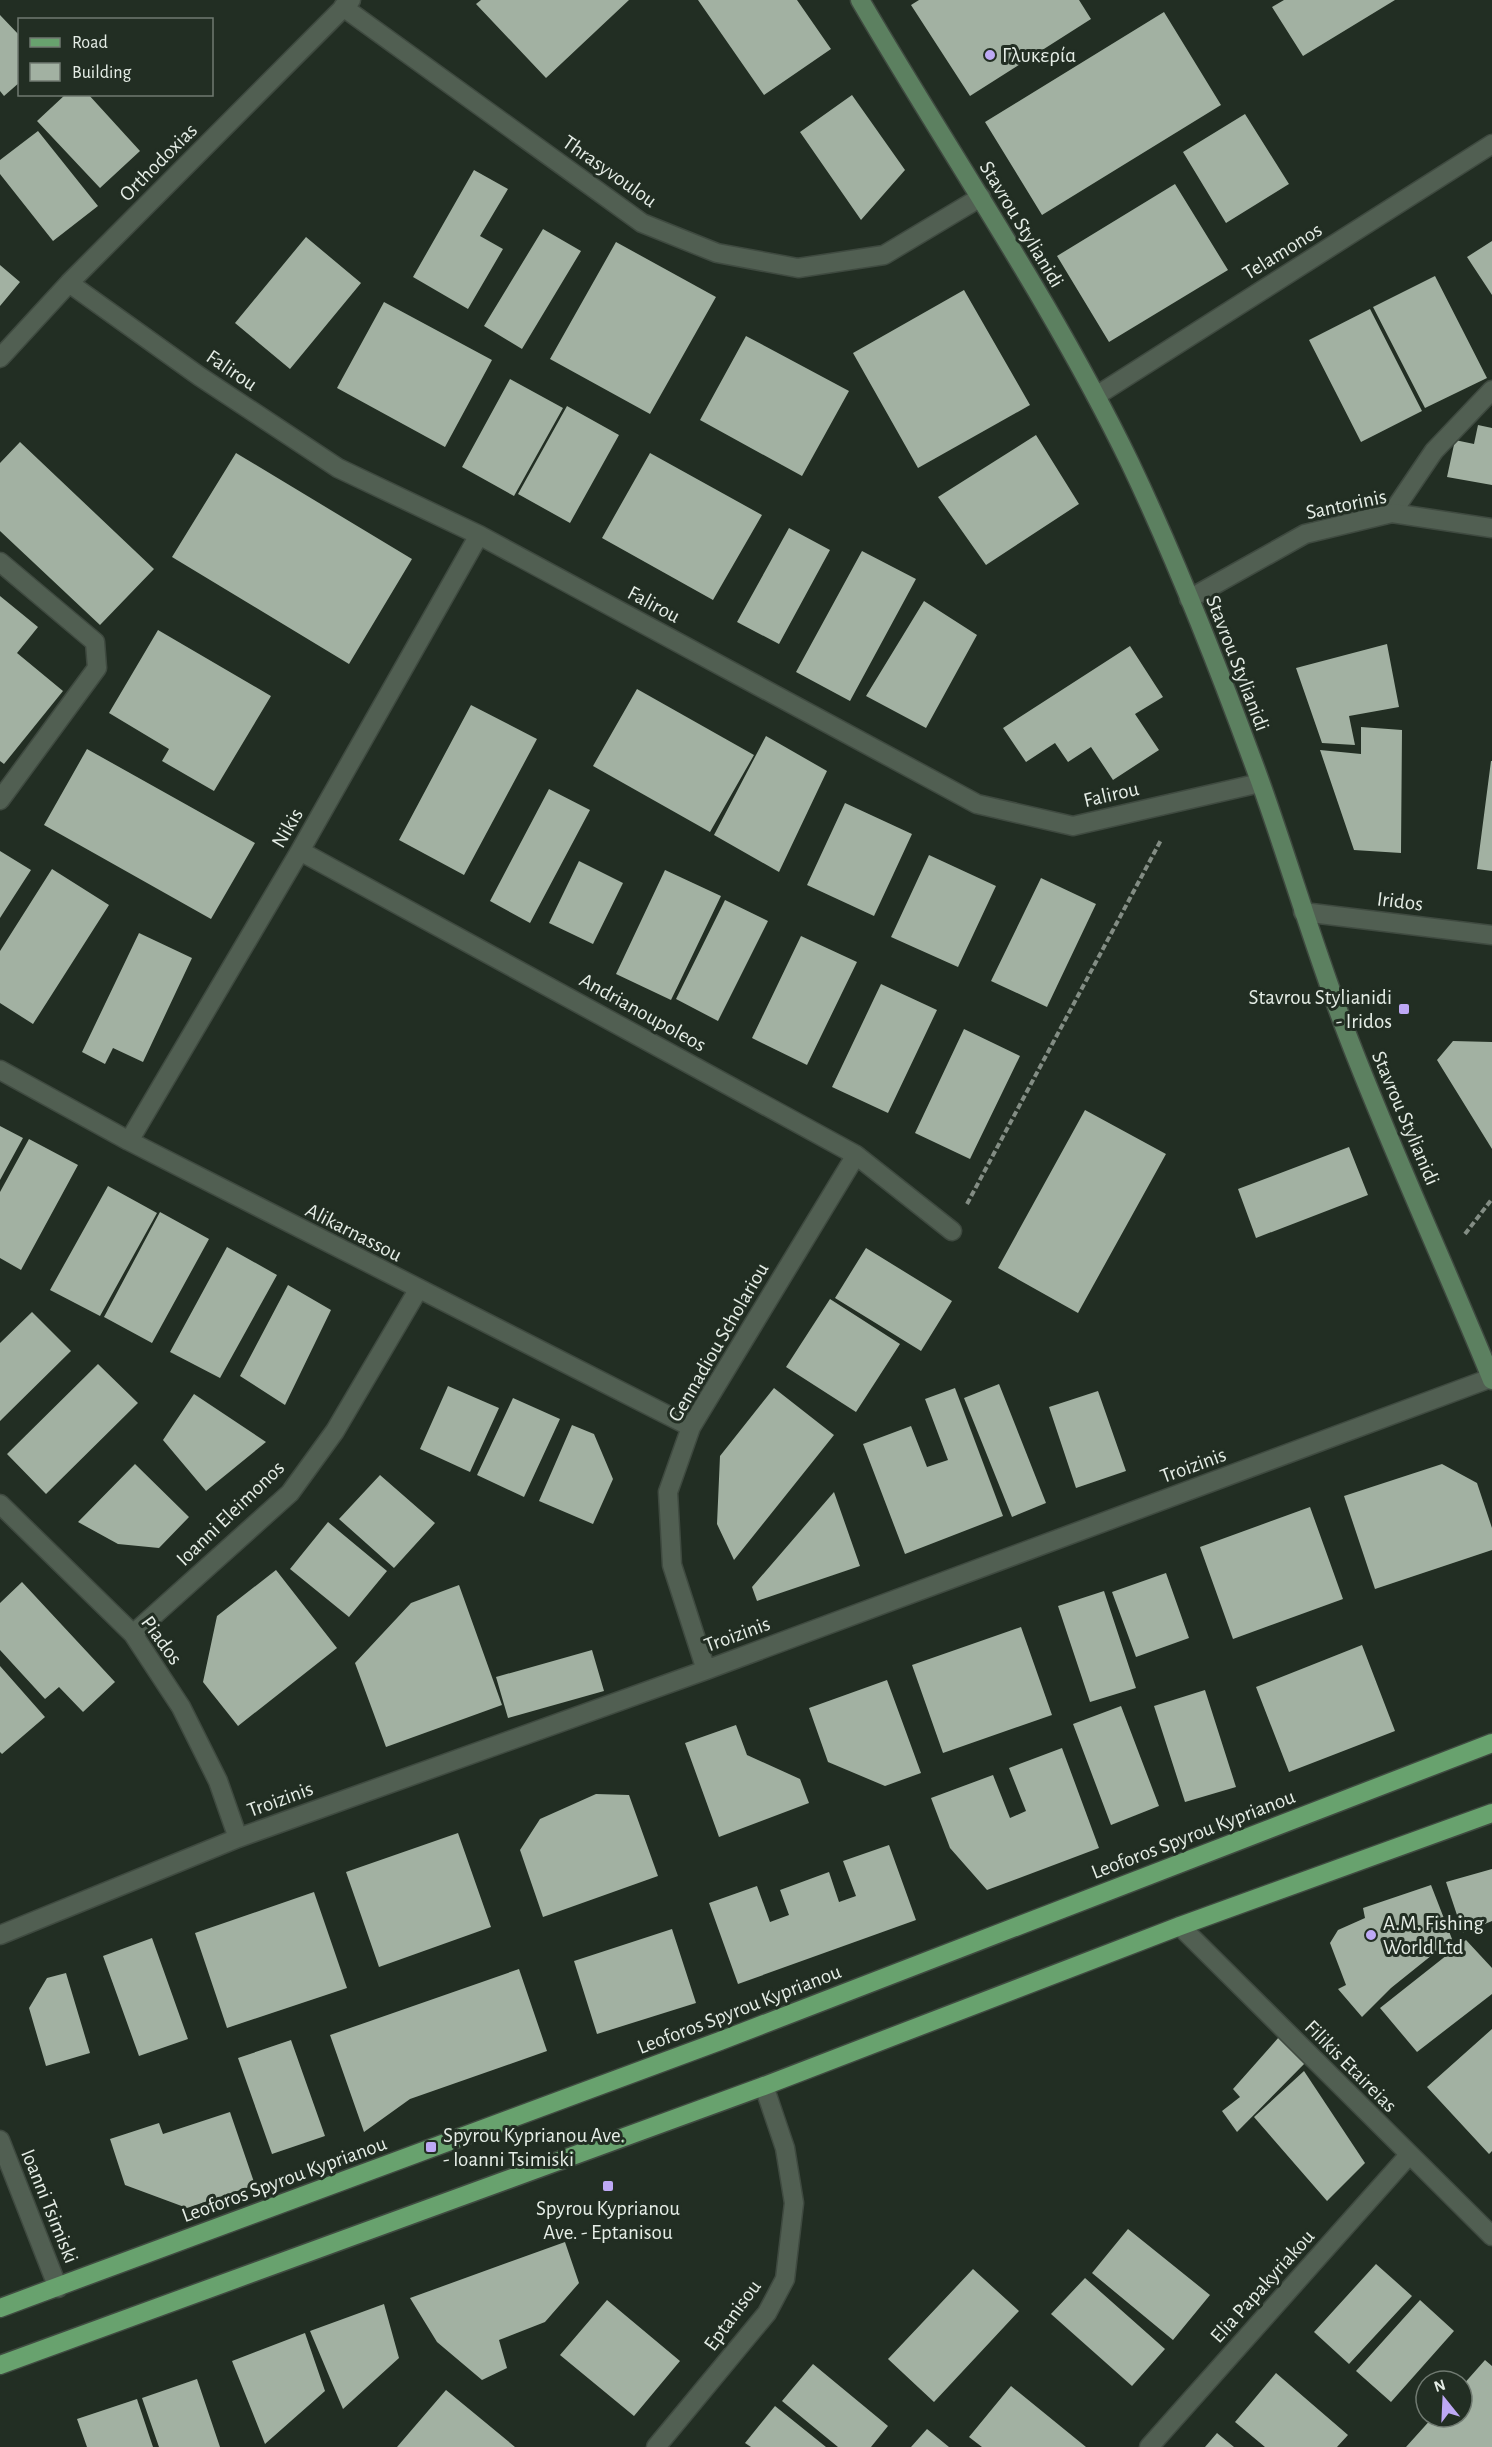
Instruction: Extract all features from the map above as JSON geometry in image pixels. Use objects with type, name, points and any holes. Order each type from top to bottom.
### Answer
[{"type":"main road","name":"Leoforos Spyrou Kyprianou","points":[[0,2308],[720,2041],[1492,1743]]},
{"type":"main road","points":[[0,2365],[764,2085],[1180,1926],[1492,1813]]},
{"type":"street","name":"Stavrou Stylianidi","points":[[860,0],[922,106],[981,196],[1096,396],[1130,464],[1189,599],[1260,783],[1347,1035],[1492,1379]]},
{"type":"street","name":"Thrasyvoulou","points":[[347,4],[642,223],[717,253],[798,268],[884,255],[981,196]]},
{"type":"street","name":"Orthodoxias","points":[[0,358],[69,283],[347,4]]},
{"type":"street","name":"Telamonos","points":[[1096,396],[1492,144]]},
{"type":"street","name":"Falirou","points":[[69,283],[200,376],[338,468],[480,535],[977,804],[1073,826],[1260,783]]},
{"type":"street","points":[[1392,513],[1434,451],[1492,390]]},
{"type":"street","name":"Santorinis","points":[[1189,599],[1305,534],[1392,513],[1492,528]]},
{"type":"street","name":"Nikis","points":[[129,1141],[300,851],[480,535]]},
{"type":"street","points":[[0,562],[95,642],[98,668],[0,800]]},
{"type":"street","name":"Andrianoupoleos","points":[[300,851],[856,1155],[952,1231]]},
{"type":"street","name":"Iridos","points":[[1303,912],[1492,935]]},
{"type":"street","name":"Alikarnassou","points":[[0,1070],[129,1141],[418,1290],[691,1426]]},
{"type":"street","name":"Gennadiou Scholariou","points":[[706,1670],[672,1565],[668,1492],[691,1426],[856,1155]]},
{"type":"street","name":"Ioanni Eleimonos","points":[[133,1634],[290,1493],[335,1431],[418,1290]]},
{"type":"street","name":"Troizinis","points":[[0,1935],[238,1838],[706,1670],[1492,1379]]},
{"type":"street","name":"Piados","points":[[0,1504],[133,1634],[181,1707],[218,1781],[238,1838]]},
{"type":"street","name":"Filikis Etaireias","points":[[1180,1926],[1492,2236]]},
{"type":"street","name":"Eptanisou","points":[[656,2447],[767,2313],[785,2278],[794,2203],[785,2148],[764,2085]]},
{"type":"street","name":"Ioanni Tsimiski","points":[[0,2140],[58,2288]]},
{"type":"street","name":"Elia Papakyriakou","points":[[1149,2447],[1409,2155]]},
{"type":"path","points":[[952,1231],[1182,801]]},
{"type":"path","points":[[1443,1263],[1492,1199]]},
{"type":"building","points":[[481,0],[629,0],[546,78],[476,4]]},
{"type":"building","points":[[698,0],[797,0],[831,49],[764,95]]},
{"type":"building","points":[[919,0],[1079,0],[1091,19],[970,96],[911,5]]},
{"type":"building","points":[[1284,0],[1395,0],[1303,56],[1272,7]]},
{"type":"building","points":[[1164,12],[1221,105],[1042,215],[985,122]]},
{"type":"building","points":[[0,15],[18,34],[18,84],[4,96],[0,91]]},
{"type":"building","points":[[852,95],[905,170],[861,220],[800,132]]},
{"type":"building","points":[[64,96],[90,96],[140,151],[100,188],[37,121]]},
{"type":"building","points":[[1245,114],[1289,184],[1226,223],[1183,152]]},
{"type":"building","points":[[38,131],[98,206],[53,241],[0,174],[0,160]]},
{"type":"building","points":[[474,170],[508,189],[480,236],[503,249],[468,309],[413,277]]},
{"type":"building","points":[[1175,184],[1228,270],[1109,342],[1057,256]]},
{"type":"building","points":[[543,229],[581,251],[522,349],[484,326]]},
{"type":"building","points":[[306,237],[361,283],[290,369],[235,323]]},
{"type":"building","points":[[1492,241],[1492,295],[1467,257]]},
{"type":"building","points":[[616,242],[716,297],[650,414],[550,359]]},
{"type":"building","points":[[0,265],[20,282],[0,306]]},
{"type":"building","points":[[1435,276],[1487,378],[1425,408],[1373,307]]},
{"type":"building","points":[[964,290],[1030,405],[918,468],[853,353]]},
{"type":"building","points":[[384,302],[492,360],[445,447],[337,388]]},
{"type":"building","points":[[1370,309],[1422,411],[1361,442],[1309,340]]},
{"type":"building","points":[[746,336],[849,391],[802,476],[700,420]]},
{"type":"building","points":[[510,379],[563,408],[514,496],[462,467]]},
{"type":"building","points":[[567,406],[619,435],[570,523],[518,494]]},
{"type":"building","points":[[1478,425],[1492,428],[1492,485],[1447,477],[1455,440],[1474,444]]},
{"type":"building","points":[[1036,435],[1079,504],[986,565],[938,497]]},
{"type":"building","points":[[20,442],[154,569],[100,625],[0,531],[0,463]]},
{"type":"building","points":[[236,453],[412,559],[349,664],[172,557]]},
{"type":"building","points":[[650,453],[762,515],[713,600],[602,538]]},
{"type":"building","points":[[789,528],[830,550],[779,644],[737,622]]},
{"type":"building","points":[[862,551],[916,579],[850,701],[796,672]]},
{"type":"building","points":[[0,596],[38,627],[17,653],[63,691],[4,764],[0,761]]},
{"type":"building","points":[[924,601],[977,635],[926,728],[866,696]]},
{"type":"building","points":[[158,630],[271,696],[214,791],[162,761],[169,749],[109,713]]},
{"type":"building","points":[[1387,644],[1399,707],[1349,716],[1355,745],[1322,743],[1296,668]]},
{"type":"building","points":[[1130,646],[1163,697],[1135,714],[1159,750],[1113,780],[1091,747],[1068,762],[1055,743],[1026,762],[1003,728]]},
{"type":"building","points":[[637,689],[754,755],[710,832],[593,766]]},
{"type":"building","points":[[471,705],[537,739],[464,875],[399,840]]},
{"type":"building","points":[[1361,727],[1402,730],[1401,853],[1354,850],[1320,750],[1361,754]]},
{"type":"building","points":[[766,736],[827,771],[779,872],[714,835]]},
{"type":"building","points":[[87,749],[255,843],[211,919],[44,825]]},
{"type":"building","points":[[1492,761],[1492,871],[1477,869]]},
{"type":"building","points":[[549,789],[590,810],[530,923],[490,901]]},
{"type":"building","points":[[845,803],[912,834],[874,916],[807,885]]},
{"type":"building","points":[[0,851],[31,870],[0,918]]},
{"type":"building","points":[[929,855],[996,886],[958,967],[891,937]]},
{"type":"building","points":[[579,861],[623,883],[593,944],[549,923]]},
{"type":"building","points":[[52,869],[109,905],[33,1024],[0,1003],[0,951]]},
{"type":"building","points":[[665,870],[721,896],[671,1000],[616,974]]},
{"type":"building","points":[[1041,878],[1096,904],[1047,1007],[991,981]]},
{"type":"building","points":[[725,900],[768,921],[718,1021],[676,999]]},
{"type":"building","points":[[139,933],[192,958],[143,1062],[113,1048],[105,1064],[82,1052]]},
{"type":"building","points":[[801,936],[857,962],[807,1065],[752,1038]]},
{"type":"building","points":[[881,984],[937,1010],[888,1113],[832,1087]]},
{"type":"building","points":[[964,1029],[1020,1056],[970,1159],[915,1133]]},
{"type":"building","points":[[1453,1041],[1492,1042],[1492,1149],[1437,1060]]},
{"type":"building","points":[[1085,1110],[1166,1154],[1078,1313],[998,1268]]},
{"type":"building","points":[[0,1126],[23,1138],[0,1180]]},
{"type":"building","points":[[29,1139],[78,1165],[21,1270],[0,1258],[0,1192]]},
{"type":"building","points":[[1349,1147],[1368,1195],[1256,1238],[1238,1189]]},
{"type":"building","points":[[108,1186],[157,1213],[100,1316],[50,1290]]},
{"type":"building","points":[[160,1212],[209,1239],[152,1343],[104,1317]]},
{"type":"building","points":[[227,1247],[277,1275],[220,1378],[170,1352]]},
{"type":"building","points":[[866,1248],[952,1301],[921,1351],[835,1298]]},
{"type":"building","points":[[288,1285],[331,1310],[285,1405],[240,1376]]},
{"type":"building","points":[[830,1299],[900,1344],[856,1412],[786,1367]]},
{"type":"building","points":[[32,1312],[71,1351],[0,1421],[0,1343]]},
{"type":"building","points":[[98,1364],[138,1403],[46,1494],[7,1454]]},
{"type":"building","points":[[999,1384],[1046,1503],[1012,1517],[964,1398]]},
{"type":"building","points":[[448,1386],[499,1408],[470,1472],[420,1449]]},
{"type":"building","points":[[774,1388],[834,1435],[734,1560],[717,1524],[720,1456]]},
{"type":"building","points":[[955,1388],[1003,1516],[905,1554],[863,1444],[911,1426],[927,1467],[948,1460],[925,1399]]},
{"type":"building","points":[[1098,1391],[1126,1471],[1076,1488],[1049,1407]]},
{"type":"building","points":[[194,1394],[266,1442],[206,1491],[163,1440]]},
{"type":"building","points":[[513,1398],[560,1419],[524,1497],[477,1475]]},
{"type":"building","points":[[572,1425],[594,1434],[613,1479],[593,1524],[539,1501]]},
{"type":"building","points":[[135,1464],[189,1517],[159,1548],[118,1544],[78,1522]]},
{"type":"building","points":[[1442,1464],[1477,1483],[1492,1528],[1492,1550],[1375,1589],[1344,1496]]},
{"type":"building","points":[[380,1475],[435,1523],[394,1568],[339,1519]]},
{"type":"building","points":[[834,1492],[860,1566],[757,1601],[752,1587]]},
{"type":"building","points":[[1310,1507],[1343,1599],[1233,1639],[1200,1547]]},
{"type":"building","points":[[328,1522],[387,1571],[349,1617],[290,1569]]},
{"type":"building","points":[[276,1570],[337,1648],[238,1726],[203,1682],[217,1616]]},
{"type":"building","points":[[1166,1573],[1189,1638],[1136,1657],[1112,1592]]},
{"type":"building","points":[[22,1582],[115,1682],[83,1712],[59,1687],[45,1699],[0,1650],[0,1603]]},
{"type":"building","points":[[459,1585],[502,1705],[386,1747],[355,1663],[411,1603]]},
{"type":"building","points":[[1104,1591],[1136,1688],[1090,1702],[1058,1606]]},
{"type":"building","points":[[1021,1627],[1052,1715],[943,1753],[912,1665]]},
{"type":"building","points":[[1362,1645],[1395,1731],[1289,1772],[1256,1687]]},
{"type":"building","points":[[592,1650],[604,1691],[508,1718],[496,1677]]},
{"type":"building","points":[[0,1666],[45,1717],[2,1754],[0,1752]]},
{"type":"building","points":[[887,1680],[921,1773],[885,1786],[828,1762],[809,1708]]},
{"type":"building","points":[[1205,1690],[1236,1787],[1185,1802],[1154,1706]]},
{"type":"building","points":[[1121,1706],[1159,1806],[1111,1825],[1073,1724]]},
{"type":"building","points":[[736,1725],[747,1755],[800,1779],[809,1803],[719,1837],[685,1743]]},
{"type":"building","points":[[1062,1748],[1099,1848],[987,1890],[950,1848],[931,1798],[993,1775],[1010,1818],[1026,1811],[1009,1768]]},
{"type":"building","points":[[596,1794],[629,1795],[658,1876],[543,1917],[520,1850],[540,1819]]},
{"type":"building","points":[[458,1833],[491,1927],[379,1967],[346,1872]]},
{"type":"building","points":[[889,1845],[916,1920],[738,1984],[709,1903],[757,1886],[770,1922],[789,1915],[780,1890],[829,1872],[839,1902],[856,1896],[843,1861]]},
{"type":"building","points":[[1492,1869],[1492,1921],[1463,1933],[1446,1882]]},
{"type":"building","points":[[1431,1885],[1452,1939],[1391,1988],[1362,2017],[1338,1989],[1346,1985],[1330,1943],[1338,1930],[1365,1918],[1363,1908]]},
{"type":"building","points":[[314,1892],[347,1988],[227,2028],[195,1933]]},
{"type":"building","points":[[672,1929],[696,2003],[597,2034],[574,1961]]},
{"type":"building","points":[[152,1938],[188,2039],[139,2056],[103,1956]]},
{"type":"building","points":[[1466,1940],[1492,1968],[1492,1994],[1417,2052],[1380,2008]]},
{"type":"building","points":[[519,1969],[547,2051],[410,2099],[364,2132],[330,2035]]},
{"type":"building","points":[[66,1973],[90,2053],[46,2066],[29,2008],[47,1978]]},
{"type":"building","points":[[1492,2029],[1492,2151],[1489,2154],[1427,2087]]},
{"type":"building","points":[[1279,2037],[1307,2061],[1237,2132],[1222,2111],[1240,2097],[1233,2089]]},
{"type":"building","points":[[291,2040],[325,2136],[272,2154],[238,2058]]},
{"type":"building","points":[[1304,2071],[1365,2163],[1327,2201],[1254,2117]]},
{"type":"building","points":[[230,2112],[255,2185],[187,2208],[125,2185],[110,2139],[159,2123],[163,2134]]},
{"type":"building","points":[[1128,2229],[1210,2295],[1173,2340],[1092,2273]]},
{"type":"building","points":[[565,2242],[579,2283],[545,2322],[499,2340],[507,2368],[482,2380],[437,2342],[410,2298]]},
{"type":"building","points":[[1376,2264],[1412,2296],[1349,2364],[1314,2332]]},
{"type":"building","points":[[973,2269],[1019,2311],[934,2402],[888,2359]]},
{"type":"building","points":[[1085,2278],[1165,2349],[1132,2386],[1051,2314]]},
{"type":"building","points":[[607,2300],[680,2361],[634,2416],[560,2355]]},
{"type":"building","points":[[1420,2300],[1454,2331],[1420,2369],[1414,2369],[1414,2376],[1391,2402],[1356,2371]]},
{"type":"building","points":[[384,2304],[399,2358],[343,2409],[310,2331]]},
{"type":"building","points":[[305,2333],[325,2391],[265,2444],[232,2361]]},
{"type":"building","points":[[1485,2360],[1492,2366],[1492,2447],[1406,2447],[1422,2429],[1474,2429],[1474,2372]]},
{"type":"building","points":[[813,2364],[888,2426],[871,2447],[838,2447],[782,2401]]},
{"type":"building","points":[[1276,2373],[1348,2435],[1337,2447],[1265,2447],[1235,2422]]},
{"type":"building","points":[[197,2379],[220,2447],[159,2447],[142,2398]]},
{"type":"building","points":[[1011,2386],[1086,2447],[982,2447],[969,2437]]},
{"type":"building","points":[[446,2390],[515,2447],[397,2447]]},
{"type":"building","points":[[137,2399],[153,2447],[87,2447],[77,2419]]},
{"type":"building","points":[[775,2406],[826,2447],[751,2447],[745,2443]]},
{"type":"building","points":[[927,2429],[949,2447],[911,2447]]},
{"type":"building","points":[[1217,2433],[1234,2447],[1205,2447]]},
{"type":"place","name":"Γλυκερία","points":[[990,55]]},
{"type":"place","name":"Stavrou Stylianidi - Iridos","points":[[1404,1009]]},
{"type":"place","name":"A.M. Fishing World Ltd","points":[[1371,1935]]},
{"type":"place","name":"Spyrou Kyprianou Ave. - Ioanni Tsimiski","points":[[431,2147]]},
{"type":"place","name":"Spyrou Kyprianou Ave. - Eptanisou","points":[[608,2186]]}]
